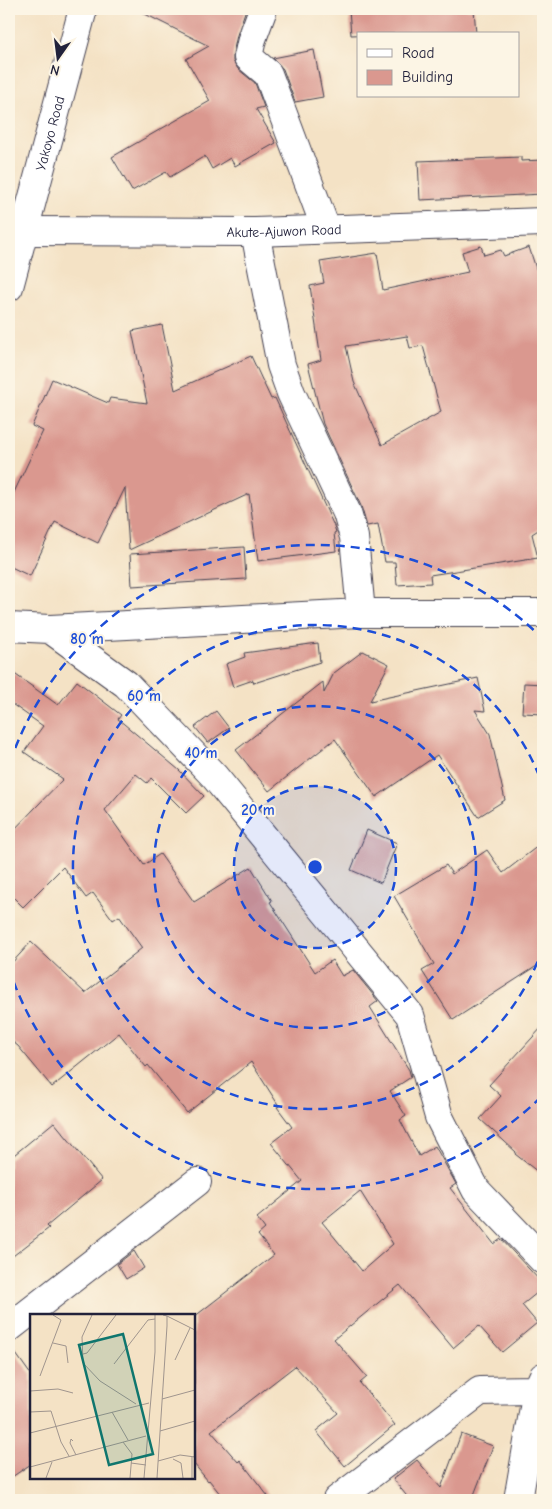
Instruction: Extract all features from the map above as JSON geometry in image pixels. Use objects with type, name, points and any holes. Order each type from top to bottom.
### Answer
[{"type":"street","name":"Yakoyo Road","points":[[9,287],[83,9]]},
{"type":"street","points":[[263,9],[248,57],[268,74],[326,229]]},
{"type":"street","name":"Akute-Ajuwon Road","points":[[25,231],[255,232],[543,222]]},
{"type":"street","points":[[255,232],[281,365],[291,393],[347,513],[354,537],[361,613]]},
{"type":"street","points":[[9,627],[50,629],[361,613],[543,613]]},
{"type":"street","points":[[50,629],[126,684],[214,776],[410,1015],[439,1117],[476,1190],[543,1260]]},
{"type":"street","points":[[9,1328],[197,1182]]},
{"type":"street","points":[[337,1500],[480,1391],[540,1383],[518,1500]]},
{"type":"building","points":[[135,9],[246,9],[237,35],[233,61],[238,69],[255,83],[264,107],[256,109],[276,143],[235,166],[230,158],[212,169],[205,156],[170,177],[166,172],[132,191],[112,157],[210,101],[186,59],[209,46]]},
{"type":"building","points":[[349,9],[474,9],[476,32],[357,32],[357,35],[351,35]]},
{"type":"building","points":[[314,50],[323,97],[295,102],[283,69],[273,58]]},
{"type":"building","points":[[521,157],[521,161],[543,160],[543,194],[420,200],[418,161]]},
{"type":"building","points":[[481,246],[484,255],[501,250],[504,256],[529,247],[543,290],[543,527],[532,534],[538,558],[430,575],[431,583],[397,585],[395,562],[385,562],[378,524],[367,526],[361,506],[323,424],[308,364],[321,360],[310,286],[324,283],[320,262],[377,253],[383,290],[468,272],[462,252]],"holes":[[[407,336],[410,348],[423,346],[441,412],[382,445],[354,382],[346,346]]]},
{"type":"building","points":[[162,325],[175,390],[251,356],[271,399],[275,398],[334,526],[336,532],[334,533],[336,551],[258,561],[249,494],[129,550],[125,488],[98,543],[55,522],[30,576],[9,566],[9,503],[43,431],[32,426],[52,379],[108,403],[110,398],[147,403],[132,331]]},
{"type":"building","points":[[244,547],[246,579],[132,586],[130,554]]},
{"type":"building","points":[[318,643],[320,662],[254,683],[253,680],[233,687],[226,664],[245,657],[244,653]]},
{"type":"building","points":[[363,651],[389,664],[370,701],[478,678],[485,711],[475,710],[490,734],[505,800],[478,817],[437,755],[376,797],[335,739],[269,791],[236,750],[323,682],[324,693],[334,673]]},
{"type":"building","points":[[9,670],[58,705],[77,681],[121,715],[118,719],[179,770],[204,796],[186,813],[151,778],[147,783],[136,774],[105,810],[144,865],[160,854],[194,902],[251,867],[272,901],[270,902],[315,972],[332,960],[342,976],[353,970],[378,1001],[370,1007],[409,1070],[411,1077],[390,1091],[406,1116],[400,1120],[419,1156],[435,1146],[456,1184],[450,1188],[494,1244],[501,1239],[543,1284],[543,1288],[522,1305],[537,1323],[502,1352],[479,1326],[453,1348],[400,1285],[334,1339],[367,1377],[360,1383],[395,1425],[345,1466],[316,1431],[338,1413],[295,1366],[211,1431],[238,1462],[240,1460],[271,1500],[225,1500],[195,1465],[195,1316],[274,1255],[258,1235],[265,1229],[257,1218],[302,1181],[271,1143],[292,1127],[277,1107],[279,1106],[251,1062],[187,1113],[119,1033],[52,1087],[18,1046],[9,1039],[9,966],[31,942],[85,993],[142,948],[119,916],[113,920],[93,893],[86,898],[63,867],[23,907],[9,893],[9,835],[63,779],[24,752],[43,726],[9,702]],"holes":[[[360,1191],[393,1244],[362,1271],[322,1222]]]},
{"type":"building","points":[[524,683],[543,684],[543,714],[522,713]]},
{"type":"building","points":[[216,711],[229,728],[208,743],[195,727]]},
{"type":"building","points":[[367,830],[397,843],[381,883],[351,870]]},
{"type":"building","points":[[543,842],[543,962],[453,1020],[422,971],[434,964],[394,896],[446,865],[452,874],[487,850],[503,873]]},
{"type":"building","points":[[543,1026],[543,1176],[515,1154],[516,1152],[480,1119],[501,1096],[489,1085]]},
{"type":"building","points":[[54,1122],[102,1180],[47,1226],[49,1228],[9,1259],[9,1159]]},
{"type":"building","points":[[134,1251],[144,1268],[126,1279],[117,1264]]},
{"type":"building","points":[[9,1344],[30,1374],[30,1465],[9,1479]]},
{"type":"building","points":[[461,1434],[493,1446],[472,1500],[410,1500],[393,1479],[417,1460],[441,1488]]}]
